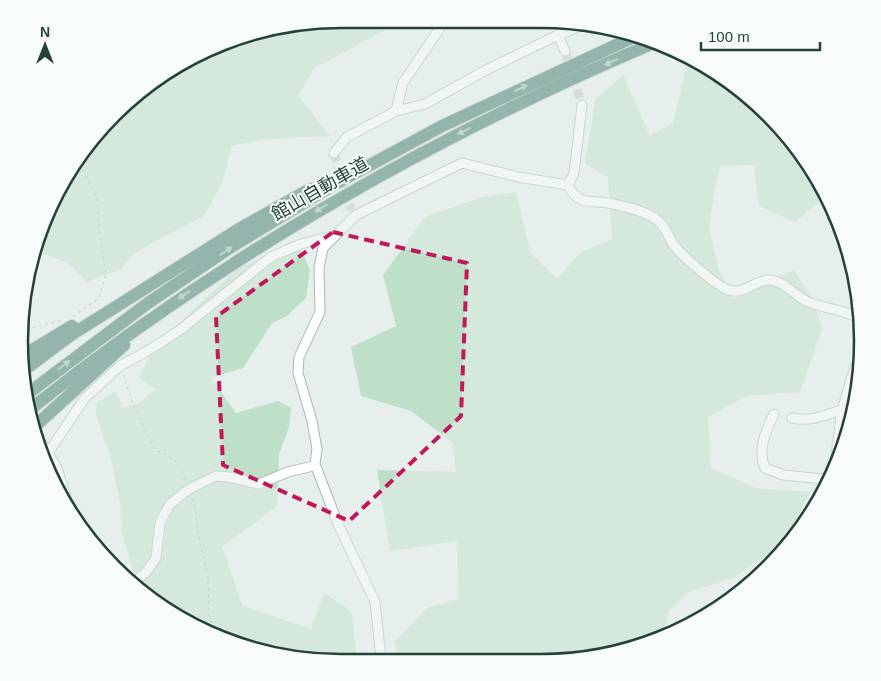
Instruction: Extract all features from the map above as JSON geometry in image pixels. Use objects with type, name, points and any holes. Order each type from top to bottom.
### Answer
[{"type":"highway","name":"館山自動車道","points":[[32,391],[148,303],[231,247],[335,184],[442,126],[626,39]]},
{"type":"highway","name":"館山自動車道","points":[[35,405],[106,350],[157,314],[239,258],[289,227],[395,167],[498,114],[647,46]]},
{"type":"highway","points":[[29,367],[72,336],[239,229],[386,146],[442,126]]},
{"type":"highway","points":[[28,352],[162,279]]},
{"type":"highway","points":[[40,430],[157,314]]},
{"type":"street","points":[[396,111],[402,83],[440,27]]},
{"type":"street","points":[[334,154],[347,137],[396,111],[425,104],[488,69],[573,29]]},
{"type":"street","points":[[558,35],[565,51]]},
{"type":"street","points":[[568,185],[574,173],[582,105]]},
{"type":"street","points":[[381,654],[375,602],[338,524],[315,464],[317,449],[312,420],[298,373],[299,357],[320,312],[319,268],[323,248],[336,235],[353,212],[462,163],[518,177],[568,185]]},
{"type":"street","points":[[568,185],[572,194],[582,200],[612,203],[657,219],[683,255],[722,287],[738,291],[768,280],[777,282],[806,301],[852,315]]},
{"type":"street","points":[[49,454],[85,398],[120,366],[180,330],[270,257],[301,244],[336,235]]},
{"type":"street","points":[[838,436],[842,410],[851,380]]},
{"type":"street","points":[[792,418],[800,420],[819,418],[842,410]]},
{"type":"street","points":[[774,414],[765,434],[762,448],[762,462],[765,468],[783,475],[821,479]]},
{"type":"street","points":[[52,463],[57,468],[61,481]]},
{"type":"street","points":[[137,579],[156,558],[160,523],[170,504],[189,489],[216,476],[259,484],[288,472],[315,464]]},
{"type":"path","points":[[68,319],[98,299],[106,275],[97,198],[80,166]]},
{"type":"path","points":[[28,330],[59,321]]},
{"type":"path","points":[[120,366],[133,403],[155,450],[168,454],[177,461],[189,489],[196,510],[198,533],[208,575],[209,618],[214,627]]},
{"type":"highlighted area","points":[[333,232],[467,263],[461,416],[349,521],[223,465],[216,317]]},
{"type":"green space","points":[[391,27],[314,68],[298,96],[330,136],[268,139],[232,146],[222,183],[205,215],[136,252],[121,269],[87,282],[68,263],[40,253],[60,202],[80,167],[105,134],[150,92],[184,69],[202,60],[221,51],[259,38],[320,28]]},
{"type":"green space","points":[[687,64],[731,92],[762,119],[789,150],[812,184],[820,201],[795,222],[759,206],[754,165],[721,166],[716,181],[709,227],[718,268],[733,299],[794,270],[813,299],[822,330],[800,392],[746,396],[708,417],[711,468],[755,488],[811,492],[796,522],[770,554],[733,578],[688,592],[669,611],[665,628],[660,630],[622,643],[561,653],[398,654],[394,642],[427,608],[458,599],[457,541],[390,551],[377,470],[456,472],[453,443],[411,411],[361,396],[351,347],[396,326],[383,275],[425,217],[482,197],[516,192],[530,252],[557,279],[580,253],[612,239],[608,177],[585,164],[595,100],[623,75],[650,136],[673,123]]},
{"type":"green space","points":[[296,239],[310,270],[306,298],[287,316],[272,323],[243,368],[211,378],[236,413],[278,401],[291,408],[289,427],[279,454],[277,506],[222,547],[243,606],[311,629],[324,593],[351,611],[356,654],[300,651],[259,643],[240,637],[184,612],[134,576],[122,532],[120,503],[111,458],[96,415],[97,402],[116,391],[122,408],[139,403],[155,389],[139,378],[153,347],[235,271]]},
{"type":"tunnel","points":[[565,51],[582,105]]},
{"type":"tunnel","points":[[334,153],[351,210]]}]
